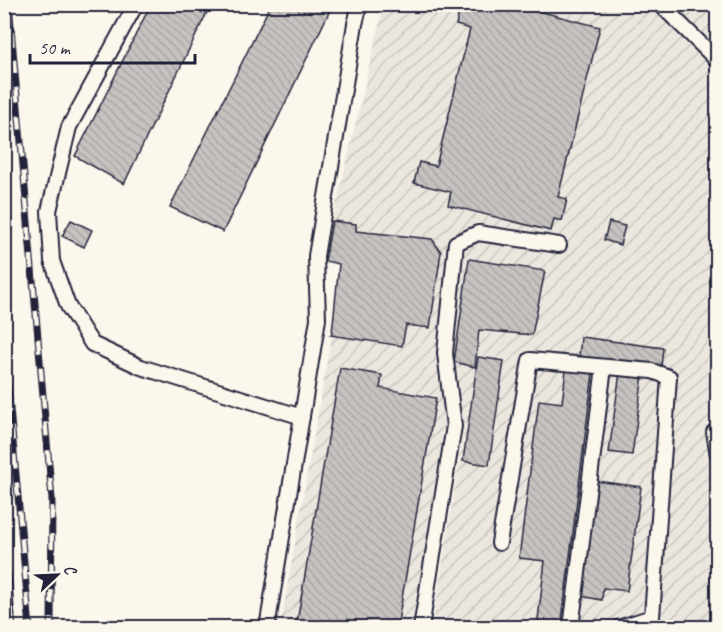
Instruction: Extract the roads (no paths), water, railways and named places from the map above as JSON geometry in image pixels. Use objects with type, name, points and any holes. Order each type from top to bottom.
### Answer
[{"type":"lane","points":[[136,4],[69,127],[49,211],[52,261],[69,306],[92,344],[141,367],[302,417]]},
{"type":"lane","points":[[267,627],[318,319],[316,256],[354,24],[360,4]]},
{"type":"lane","points":[[660,4],[717,61]]},
{"type":"lane","points":[[421,627],[454,426],[445,353],[456,243],[478,233],[559,245]]},
{"type":"lane","points":[[498,543],[530,360],[652,371],[669,377],[652,617],[618,627]]},
{"type":"lane","points":[[571,627],[604,367]]},
{"type":"lane","points":[[717,431],[714,432],[717,455]]},
{"type":"railway","points":[[9,4],[52,499],[51,628]]},
{"type":"railway","points":[[4,343],[30,628]]},
{"type":"railway","points":[[4,531],[13,628]]}]
